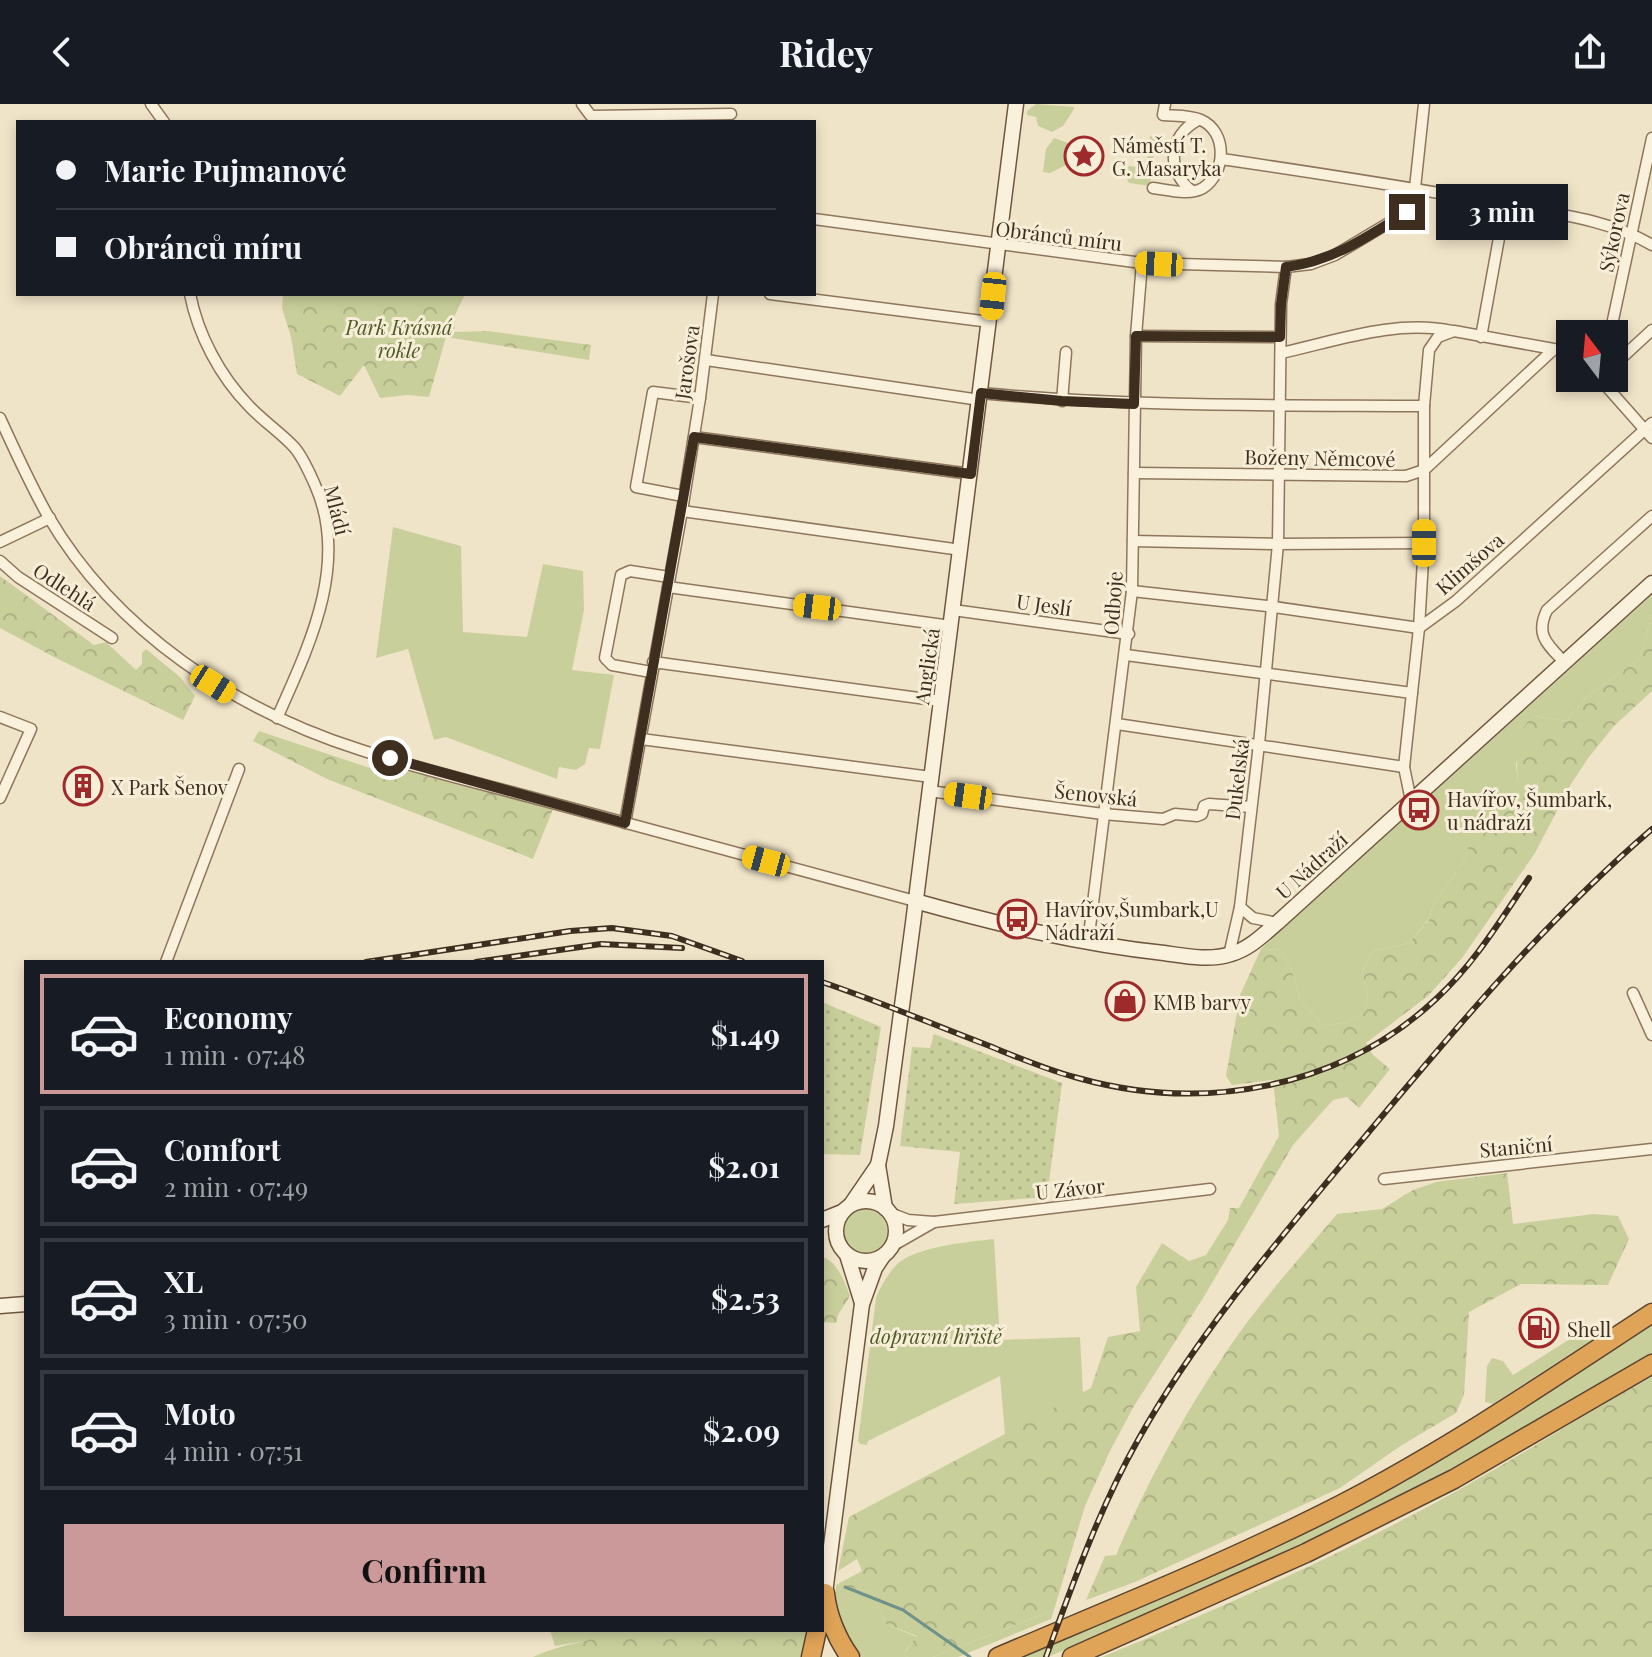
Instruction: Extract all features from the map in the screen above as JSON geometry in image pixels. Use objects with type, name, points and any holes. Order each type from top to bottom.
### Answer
[{"type":"highway","points":[[998,1657],[1205,1568],[1341,1504],[1459,1438],[1652,1313]]},
{"type":"highway","points":[[1072,1657],[1306,1553],[1454,1479],[1652,1364]]},
{"type":"highway","points":[[824,1602],[836,1657]]},
{"type":"highway","points":[[824,1602],[850,1657]]},
{"type":"highway","points":[[811,1657],[817,1632]]},
{"type":"street","points":[[582,104],[591,116],[662,117],[732,113]]},
{"type":"street","name":"Anglická","points":[[888,1210],[878,1165],[886,1126],[971,474],[1016,104]]},
{"type":"street","points":[[1415,188],[1424,104]]},
{"type":"street","points":[[1153,188],[1193,191],[1203,188],[1215,177],[1222,159],[1219,141],[1211,126],[1200,119],[1164,109]]},
{"type":"street","points":[[1193,191],[1183,184],[1174,170],[1174,151],[1187,126],[1200,119]]},
{"type":"street","name":"Sýkorova","points":[[1613,320],[1652,138]]},
{"type":"street","points":[[1222,159],[1415,188],[1607,225],[1632,233],[1652,245]]},
{"type":"street","name":"Obránců míru","points":[[816,219],[1142,263],[1286,267],[1311,264],[1369,236],[1407,212],[1415,188]]},
{"type":"street","points":[[1481,337],[1505,205]]},
{"type":"street","name":"Odboje","points":[[1088,943],[1129,634],[1136,336],[1142,263]]},
{"type":"street","name":"Dukelská","points":[[1229,955],[1240,907],[1278,544],[1280,337],[1286,267]]},
{"type":"street","name":"Mládí","points":[[191,296],[203,338],[224,375],[248,405],[295,449],[322,500],[329,550],[327,580],[314,632],[277,718]]},
{"type":"street","name":"Jarošova","points":[[625,823],[682,511],[713,296]]},
{"type":"street","points":[[786,296],[990,322]]},
{"type":"street","points":[[1281,353],[1406,326],[1432,327],[1556,350]]},
{"type":"street","points":[[1628,352],[1652,330]]},
{"type":"street","points":[[1411,801],[1404,767],[1419,628],[1424,543],[1424,406],[1429,350],[1438,337],[1454,331]]},
{"type":"street","points":[[1136,336],[1280,337]]},
{"type":"street","name":"Boženy Němcové","points":[[1134,473],[1406,476],[1424,470],[1553,350]]},
{"type":"street","points":[[1062,401],[1066,352]]},
{"type":"street","points":[[706,360],[981,396],[1134,404],[1424,406]]},
{"type":"street","points":[[683,496],[636,487],[653,392],[700,398]]},
{"type":"street","points":[[1613,392],[1650,430]]},
{"type":"street","points":[[0,418],[19,462],[50,518],[87,571],[128,615],[206,678],[238,699],[277,718],[360,750],[1005,925],[1088,943],[1202,957],[1229,955]]},
{"type":"street","name":"Klimšova","points":[[1419,628],[1456,601],[1650,430]]},
{"type":"street","points":[[694,437],[971,474]]},
{"type":"street","points":[[682,511],[961,550]]},
{"type":"street","points":[[1564,662],[1547,644],[1542,633],[1541,622],[1547,610],[1652,516]]},
{"type":"street","points":[[0,542],[50,518]]},
{"type":"street","points":[[1133,541],[1424,543]]},
{"type":"street","name":"Odlehlá","points":[[0,561],[18,577],[112,638]]},
{"type":"street","points":[[941,701],[612,665],[605,658],[621,575],[630,571],[668,582],[951,626]]},
{"type":"street","name":"U Nádraží","points":[[1229,955],[1253,943],[1277,923],[1652,583]]},
{"type":"street","points":[[1132,591],[1419,628]]},
{"type":"street","name":"U Jeslí","points":[[953,610],[1129,634]]},
{"type":"street","points":[[1126,655],[1412,693]]},
{"type":"street","points":[[0,717],[31,729],[0,798]]},
{"type":"street","points":[[1117,724],[1404,767]]},
{"type":"street","name":"Šenovská","points":[[641,739],[1103,814],[1163,819],[1175,814],[1197,816],[1209,804],[1251,807]]},
{"type":"street","points":[[167,960],[239,769]]},
{"type":"street","points":[[1240,907],[1253,918],[1277,923]]},
{"type":"street","points":[[1633,993],[1652,1035]]},
{"type":"street","name":"Staniční","points":[[1384,1179],[1652,1149]]},
{"type":"street","name":"Anglická","points":[[847,1208],[878,1165]]},
{"type":"street","name":"U Závor","points":[[888,1210],[908,1220],[934,1222],[1210,1189]]},
{"type":"street","points":[[824,1219],[868,1201],[888,1210],[896,1229],[888,1251],[875,1268],[862,1304],[824,1602]]},
{"type":"street","points":[[847,1208],[835,1230],[862,1304]]},
{"type":"street","name":"U Závor","points":[[888,1251],[934,1222]]},
{"type":"street","points":[[824,1241],[865,1261],[888,1251]]},
{"type":"street","points":[[0,1306],[24,1304]]},
{"type":"green space","points":[[1036,104],[1074,109],[1063,126],[1052,132],[1038,126],[1036,117],[1027,115],[1027,111]]},
{"type":"green space","points":[[1150,136],[1156,137],[1150,186],[1129,183],[1124,168],[1146,168]]},
{"type":"green space","points":[[1054,138],[1071,144],[1080,158],[1050,173],[1043,172],[1046,149]]},
{"type":"green space","name":"Park Krásná rokle","points":[[283,296],[464,296],[455,315],[454,332],[488,331],[591,345],[589,360],[446,337],[429,397],[407,395],[380,398],[364,365],[340,396],[297,374],[282,308]]},
{"type":"green space","points":[[393,527],[461,546],[463,632],[527,637],[543,564],[583,571],[584,610],[572,670],[614,675],[600,749],[589,748],[585,764],[576,770],[559,767],[557,779],[446,737],[434,740],[408,649],[376,658]]},
{"type":"green space","points":[[0,576],[94,645],[106,642],[136,670],[142,664],[142,653],[146,649],[180,677],[195,696],[183,720],[0,628]]},
{"type":"green space","points":[[1652,595],[1652,614],[1640,658],[1587,696],[1567,721],[1533,716],[1516,764],[1518,781],[1506,791],[1472,838],[1465,859],[1433,905],[1429,919],[1409,943],[1373,951],[1362,971],[1368,994],[1365,1012],[1347,1022],[1323,1026],[1300,999],[1292,971],[1280,950],[1261,949]]},
{"type":"green space","points":[[1652,614],[1652,691],[1614,726],[1589,757],[1571,784],[1535,853],[1462,958],[1428,996],[1366,1043],[1373,1055],[1390,1069],[1359,1108],[1347,1097],[1333,1100],[1293,1145],[1205,1295],[1134,1406],[1109,1453],[1085,1506],[1054,1610],[933,1657],[907,1657],[905,1652],[917,1636],[886,1624],[872,1592],[836,1585],[862,1571],[857,1559],[838,1571],[849,1517],[1091,1388],[1108,1337],[1140,1331],[1136,1287],[1162,1243],[1189,1261],[1206,1255],[1228,1220],[1230,1208],[1239,1208],[1279,1136],[1273,1080],[1232,1085],[1226,1076],[1240,995],[1261,949],[1280,950],[1292,971],[1300,999],[1323,1026],[1347,1022],[1365,1012],[1368,994],[1362,971],[1373,951],[1409,943],[1429,920],[1433,905],[1465,859],[1479,808],[1518,781],[1518,746],[1527,722],[1533,716],[1567,721],[1587,696],[1640,658]]},
{"type":"green space","points":[[259,731],[376,770],[379,763],[553,809],[533,859],[327,779],[253,741]]},
{"type":"green space","points":[[824,1003],[881,1027],[860,1155],[824,1154]]},
{"type":"green space","points":[[934,1034],[1062,1083],[1047,1197],[954,1204],[960,1152],[900,1146],[912,1047],[930,1048]]},
{"type":"green space","points":[[1507,1173],[1513,1224],[1594,1214],[1618,1216],[1629,1239],[1608,1285],[1521,1284],[1469,1312],[1464,1395],[1456,1413],[1402,1445],[1340,1488],[1135,1582],[1086,1600],[1105,1556],[1116,1555],[1153,1476],[1210,1376],[1252,1316],[1337,1214],[1382,1209],[1413,1190],[1436,1182]]},
{"type":"green space","points":[[865,1209],[881,1215],[887,1231],[881,1247],[865,1253],[849,1247],[843,1231],[849,1215]]},
{"type":"green space","name":"dopravní hřiště","points":[[994,1239],[1000,1340],[1080,1337],[1083,1393],[1005,1435],[1000,1376],[868,1441],[867,1445],[860,1444],[876,1298],[886,1278],[901,1261],[921,1252]]},
{"type":"green space","points":[[824,1257],[843,1278],[850,1296],[836,1323],[824,1322]]},
{"type":"green space","points":[[1652,1321],[1652,1356],[1453,1471],[1246,1573],[1048,1657],[1015,1657],[1243,1559]]},
{"type":"green space","points":[[1610,1323],[1610,1328],[1493,1404],[1485,1402],[1487,1366],[1492,1358],[1503,1361],[1513,1375],[1589,1327]]},
{"type":"green space","points":[[1652,1377],[1652,1657],[1102,1657],[1353,1545],[1463,1488]]},
{"type":"green space","points":[[836,1585],[872,1592],[886,1624],[917,1637],[905,1651],[907,1657],[862,1657],[855,1650],[841,1624],[836,1605]]},
{"type":"green space","points":[[1054,1610],[1051,1619],[958,1657],[933,1657]]},
{"type":"green space","points":[[551,1632],[619,1632],[602,1638],[555,1646]]},
{"type":"green space","points":[[618,1632],[810,1632],[804,1657],[533,1657],[555,1648]]},
{"type":"waterway","points":[[845,1587],[903,1610],[970,1657]]},
{"type":"railway","points":[[1046,1657],[1088,1547],[1124,1466],[1162,1400],[1215,1322],[1303,1211],[1466,1018],[1574,901],[1652,829]]},
{"type":"railway","points":[[824,983],[1078,1078],[1125,1088],[1173,1093],[1221,1092],[1268,1085],[1313,1073],[1357,1054],[1398,1030],[1436,999],[1462,971],[1486,942],[1529,878]]},
{"type":"railway","points":[[379,960],[570,931],[612,928],[672,936],[739,960]]},
{"type":"railway","points":[[490,960],[601,944],[682,948]]},
{"type":"place","name":"Náměstí T. G. Masaryka","points":[[1084,156]]},
{"type":"place","name":"X Park Šenov","points":[[83,786]]},
{"type":"place","name":"Havířov, Šumbark, u nádraží","points":[[1419,810]]},
{"type":"place","name":"Havířov,Šumbark,U Nádraží","points":[[1017,919]]},
{"type":"place","name":"KMB barvy","points":[[1125,1001]]},
{"type":"place","name":"Shell","points":[[1539,1328]]},
{"type":"route","points":[[390,758],[625,823],[694,437],[971,474],[981,393],[1134,404],[1136,336],[1280,337],[1286,267],[1311,264],[1335,255],[1407,212]]}]
